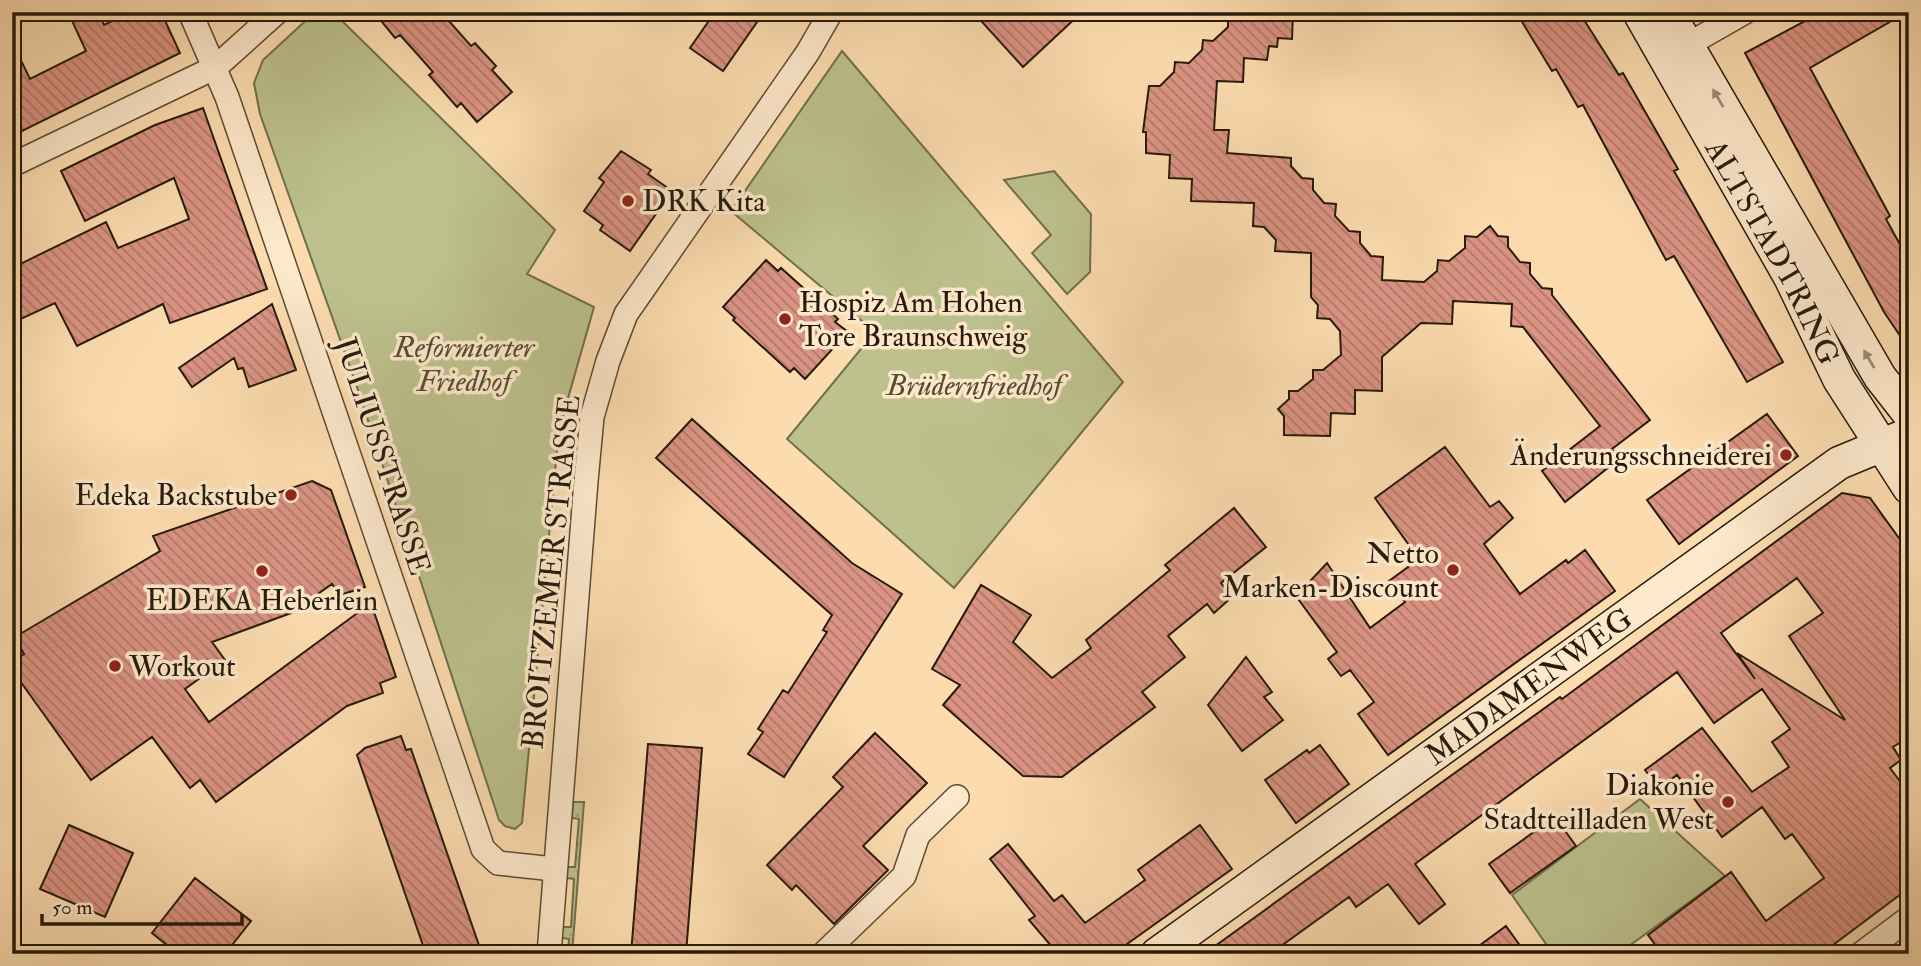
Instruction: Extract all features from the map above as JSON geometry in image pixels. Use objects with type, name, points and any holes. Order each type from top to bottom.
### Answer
[{"type":"main road","name":"ALTSTADTRING","points":[[1639,12],[1677,51],[1880,377],[1909,414]]},
{"type":"main road","name":"ALTSTADTRING","points":[[1668,12],[1677,51],[1832,365],[1895,439],[1909,488]]},
{"type":"main road","name":"MADAMENWEG","points":[[1157,954],[1839,463],[1895,439]]},
{"type":"street","name":"JULIUSSTRASSE","points":[[190,12],[216,67],[483,849],[498,863],[554,869]]},
{"type":"street","points":[[12,164],[216,67],[277,12]]},
{"type":"street","name":"BROITZEMER STRASSE","points":[[549,954],[591,430],[608,361],[626,314],[808,52],[831,12]]},
{"type":"street","points":[[1677,51],[1745,12]]},
{"type":"street","points":[[823,954],[904,876],[918,835],[957,797]]},
{"type":"street","points":[[1861,954],[1909,918]]},
{"type":"green space","name":"Reformierter Friedhof","points":[[315,12],[333,12],[555,230],[527,274],[594,307],[559,430],[522,823],[515,829],[505,826],[499,820],[357,387],[260,114],[254,83],[263,60]]},
{"type":"green space","name":"Brüdernfriedhof","points":[[842,51],[1123,382],[954,588],[787,439],[875,332],[731,211]]},
{"type":"green space","points":[[1054,171],[1091,214],[1090,272],[1067,294],[1032,253],[1051,235],[1004,180]]},
{"type":"green space","points":[[1640,799],[1725,876],[1618,954],[1553,954],[1512,895]]},
{"type":"green space","points":[[573,802],[584,802],[572,954],[568,954],[569,939],[562,938],[562,927],[571,927],[574,879],[566,878],[567,867],[575,867],[579,819],[572,818]]},
{"type":"building","points":[[68,12],[98,12],[104,25],[131,12],[161,12],[180,53],[12,136],[12,42],[30,79],[86,51]]},
{"type":"building","points":[[374,12],[441,12],[471,46],[475,43],[496,66],[492,70],[512,92],[477,122],[461,103],[457,107],[429,75],[433,72],[400,35],[395,38]]},
{"type":"building","points":[[715,12],[764,12],[723,71],[690,48]]},
{"type":"building","points":[[973,12],[1082,12],[1023,67]]},
{"type":"building","points":[[1243,12],[1293,12],[1292,39],[1278,38],[1277,47],[1269,46],[1267,60],[1244,58],[1243,82],[1217,81],[1214,130],[1229,130],[1227,153],[1291,158],[1291,166],[1302,178],[1313,179],[1313,190],[1324,203],[1336,204],[1335,216],[1349,231],[1360,232],[1360,243],[1371,256],[1383,257],[1382,280],[1424,282],[1437,271],[1438,260],[1449,261],[1465,248],[1465,236],[1477,237],[1490,226],[1498,236],[1508,237],[1508,247],[1520,262],[1530,263],[1530,274],[1542,288],[1552,289],[1552,295],[1650,420],[1612,449],[1619,459],[1565,502],[1542,471],[1600,426],[1523,327],[1511,326],[1512,304],[1453,301],[1452,324],[1421,323],[1382,357],[1382,391],[1355,390],[1355,414],[1331,413],[1330,436],[1284,435],[1284,416],[1278,409],[1289,399],[1289,391],[1298,391],[1313,379],[1313,370],[1323,370],[1341,355],[1340,331],[1330,319],[1317,318],[1318,305],[1311,297],[1311,253],[1275,251],[1276,240],[1264,227],[1253,226],[1254,203],[1191,201],[1192,179],[1169,178],[1170,155],[1146,153],[1146,132],[1143,132],[1149,86],[1160,86],[1174,72],[1175,62],[1189,63],[1202,50],[1203,40],[1213,41],[1228,27],[1228,17],[1238,17]]},
{"type":"building","points":[[1516,12],[1579,12],[1619,75],[1623,73],[1678,169],[1674,171],[1783,362],[1747,382],[1674,256],[1666,260],[1583,105],[1578,107],[1556,69],[1552,71]]},
{"type":"building","points":[[1822,12],[1907,12],[1810,68],[1890,216],[1886,219],[1909,261],[1909,349],[1884,312],[1745,53]]},
{"type":"building","points":[[203,108],[267,289],[170,323],[163,304],[77,346],[55,303],[12,323],[12,268],[106,222],[118,248],[189,219],[174,178],[85,221],[61,171],[155,125]]},
{"type":"building","name":"DRK Kita","points":[[621,151],[651,170],[648,174],[672,191],[630,251],[600,230],[603,225],[584,211],[604,182],[599,178]]},
{"type":"building","name":"Hospiz Am Hohen Tore Braunschweig","points":[[766,260],[778,271],[781,268],[838,319],[835,322],[848,332],[805,379],[794,368],[790,372],[733,320],[735,318],[723,307]]},
{"type":"building","points":[[272,304],[296,370],[249,387],[243,368],[238,369],[234,358],[192,387],[179,368]]},
{"type":"building","points":[[1767,414],[1798,456],[1679,544],[1647,500]]},
{"type":"building","points":[[692,419],[852,563],[902,594],[784,777],[748,754],[763,732],[758,729],[783,690],[788,693],[827,632],[823,630],[832,615],[656,458]]},
{"type":"building","points":[[1445,447],[1490,507],[1499,501],[1513,518],[1484,544],[1520,594],[1566,560],[1568,563],[1585,550],[1615,591],[1388,755],[1358,714],[1374,702],[1350,670],[1341,676],[1328,659],[1337,652],[1296,596],[1327,563],[1370,628],[1405,602],[1389,581],[1419,559],[1375,498]]},
{"type":"building","points":[[312,481],[331,490],[365,587],[340,595],[332,584],[291,613],[212,642],[225,660],[185,689],[209,722],[371,603],[396,677],[380,683],[383,693],[347,706],[216,802],[200,780],[190,788],[152,737],[91,780],[20,681],[12,686],[12,660],[24,654],[15,637],[160,551],[153,536]]},
{"type":"building","points":[[1842,493],[1870,498],[1909,552],[1909,737],[1893,747],[1901,760],[1890,768],[1909,793],[1909,888],[1821,954],[1662,954],[1648,935],[1731,872],[1766,921],[1824,878],[1792,834],[1785,839],[1762,807],[1722,837],[1677,775],[1659,788],[1645,770],[1702,728],[1752,792],[1789,767],[1772,742],[1790,729],[1762,689],[1714,723],[1677,672],[1415,864],[1445,904],[1419,924],[1388,884],[1356,907],[1349,897],[1270,954],[1204,954],[1560,697],[1562,699]],"holes":[[[1797,578],[1823,613],[1789,636],[1845,720],[1737,653],[1755,679],[1721,633]]]},
{"type":"building","points":[[1234,508],[1266,547],[1221,583],[1232,597],[1214,613],[1207,604],[1168,636],[1185,657],[1142,692],[1155,707],[1062,777],[1023,776],[943,705],[960,685],[932,669],[981,585],[1031,615],[1013,642],[1052,678],[1091,648],[1086,640],[1170,570],[1165,565]]},
{"type":"building","points":[[1246,657],[1272,692],[1264,697],[1283,720],[1242,751],[1208,705]]},
{"type":"building","points":[[875,733],[927,783],[863,846],[888,870],[834,924],[796,885],[792,890],[767,865],[843,787],[833,777]]},
{"type":"building","points":[[401,736],[406,750],[411,749],[482,954],[426,954],[357,755],[365,748]]},
{"type":"building","points":[[648,744],[702,748],[686,954],[631,954]]},
{"type":"building","points":[[1320,745],[1349,784],[1296,823],[1265,780],[1307,750],[1309,753]]},
{"type":"building","points":[[1555,817],[1576,846],[1510,893],[1489,864]]},
{"type":"building","points":[[69,825],[133,853],[105,917],[40,889]]},
{"type":"building","points":[[1200,825],[1232,869],[1113,954],[1058,954],[1029,920],[1035,916],[990,859],[1008,844],[1054,901],[1062,895],[1085,923],[1145,880],[1138,870]]},
{"type":"building","points":[[195,878],[251,921],[225,954],[178,954],[152,933]]},
{"type":"building","points":[[1506,926],[1526,954],[1468,954]]},
{"type":"place","name":"DRK Kita","points":[[628,201]]},
{"type":"place","name":"Hospiz Am Hohen Tore Braunschweig","points":[[785,319]]},
{"type":"place","name":"Änderungsschneiderei","points":[[1786,455]]},
{"type":"place","name":"Edeka Backstube","points":[[291,495]]},
{"type":"place","name":"Netto Marken-Discount","points":[[1453,570]]},
{"type":"place","name":"EDEKA Heberlein","points":[[262,571]]},
{"type":"place","name":"Workout","points":[[115,666]]},
{"type":"place","name":"Diakonie Stadtteilladen West","points":[[1728,802]]}]
